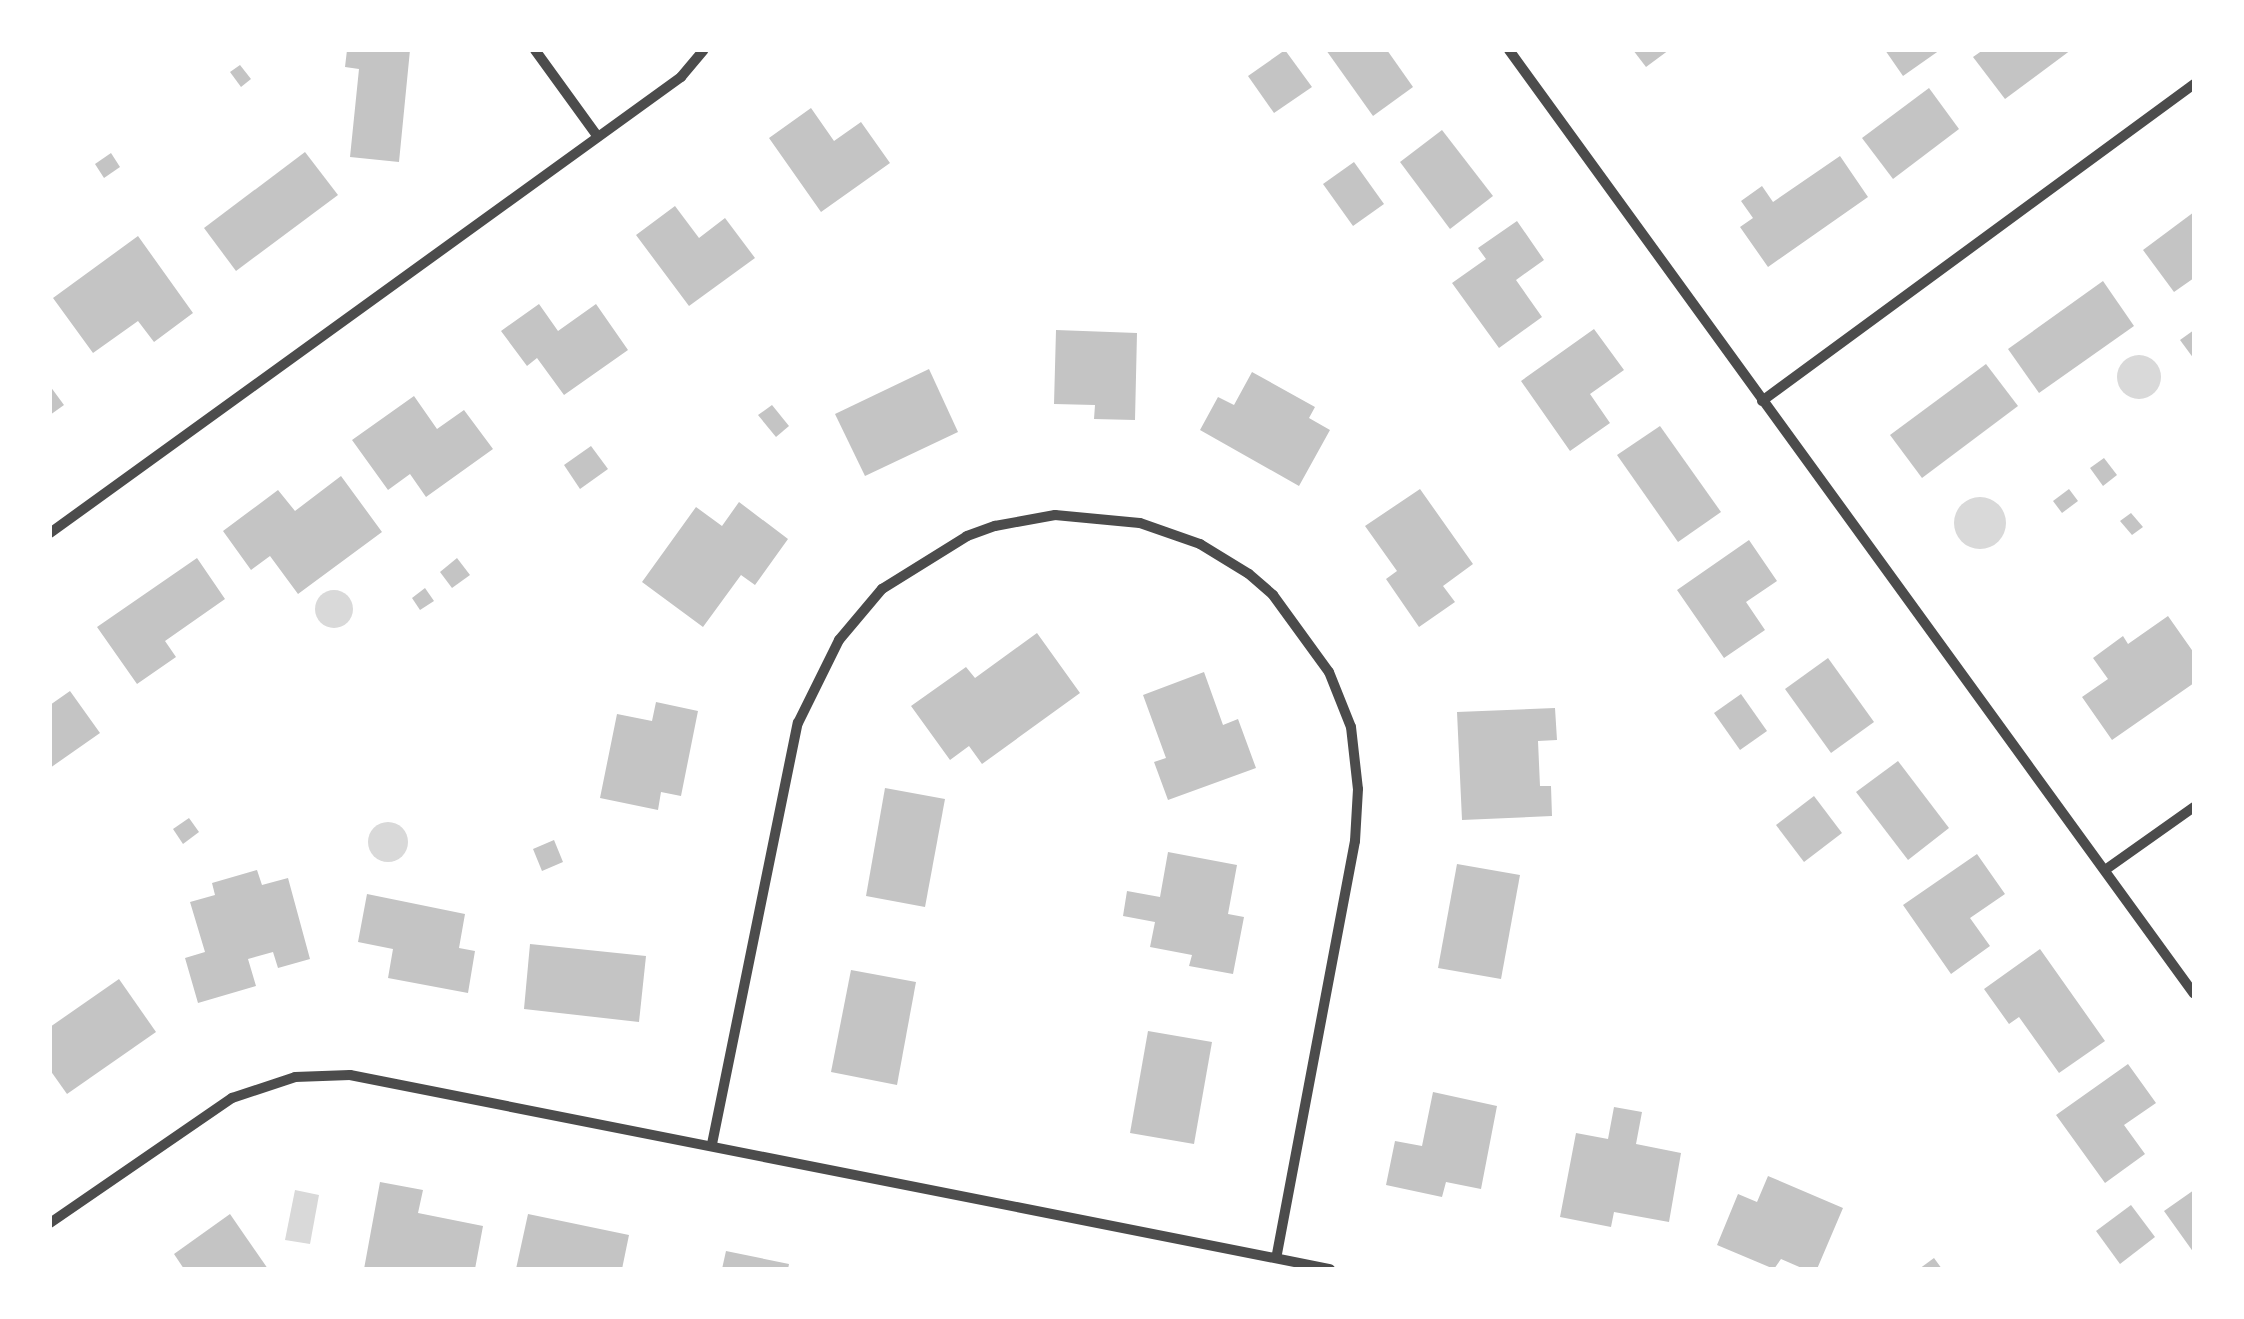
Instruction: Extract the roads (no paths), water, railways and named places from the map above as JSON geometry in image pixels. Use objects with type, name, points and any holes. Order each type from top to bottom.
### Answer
[{"type":"street","points":[[536,50],[598,137]]},
{"type":"street","points":[[50,533],[681,77],[704,50]]},
{"type":"street","points":[[1509,50],[2194,994]]},
{"type":"street","points":[[1762,402],[2194,84]]},
{"type":"street","points":[[712,1144],[798,723],[838,640],[882,589],[967,536],[994,526],[1054,515],[1127,520],[1200,544],[1249,574],[1273,595],[1330,672],[1352,727],[1358,788],[1354,841],[1276,1258]]},
{"type":"street","points":[[2105,870],[2194,807]]},
{"type":"street","points":[[50,1224],[232,1098],[295,1077],[380,1078],[1330,1269]]}]
